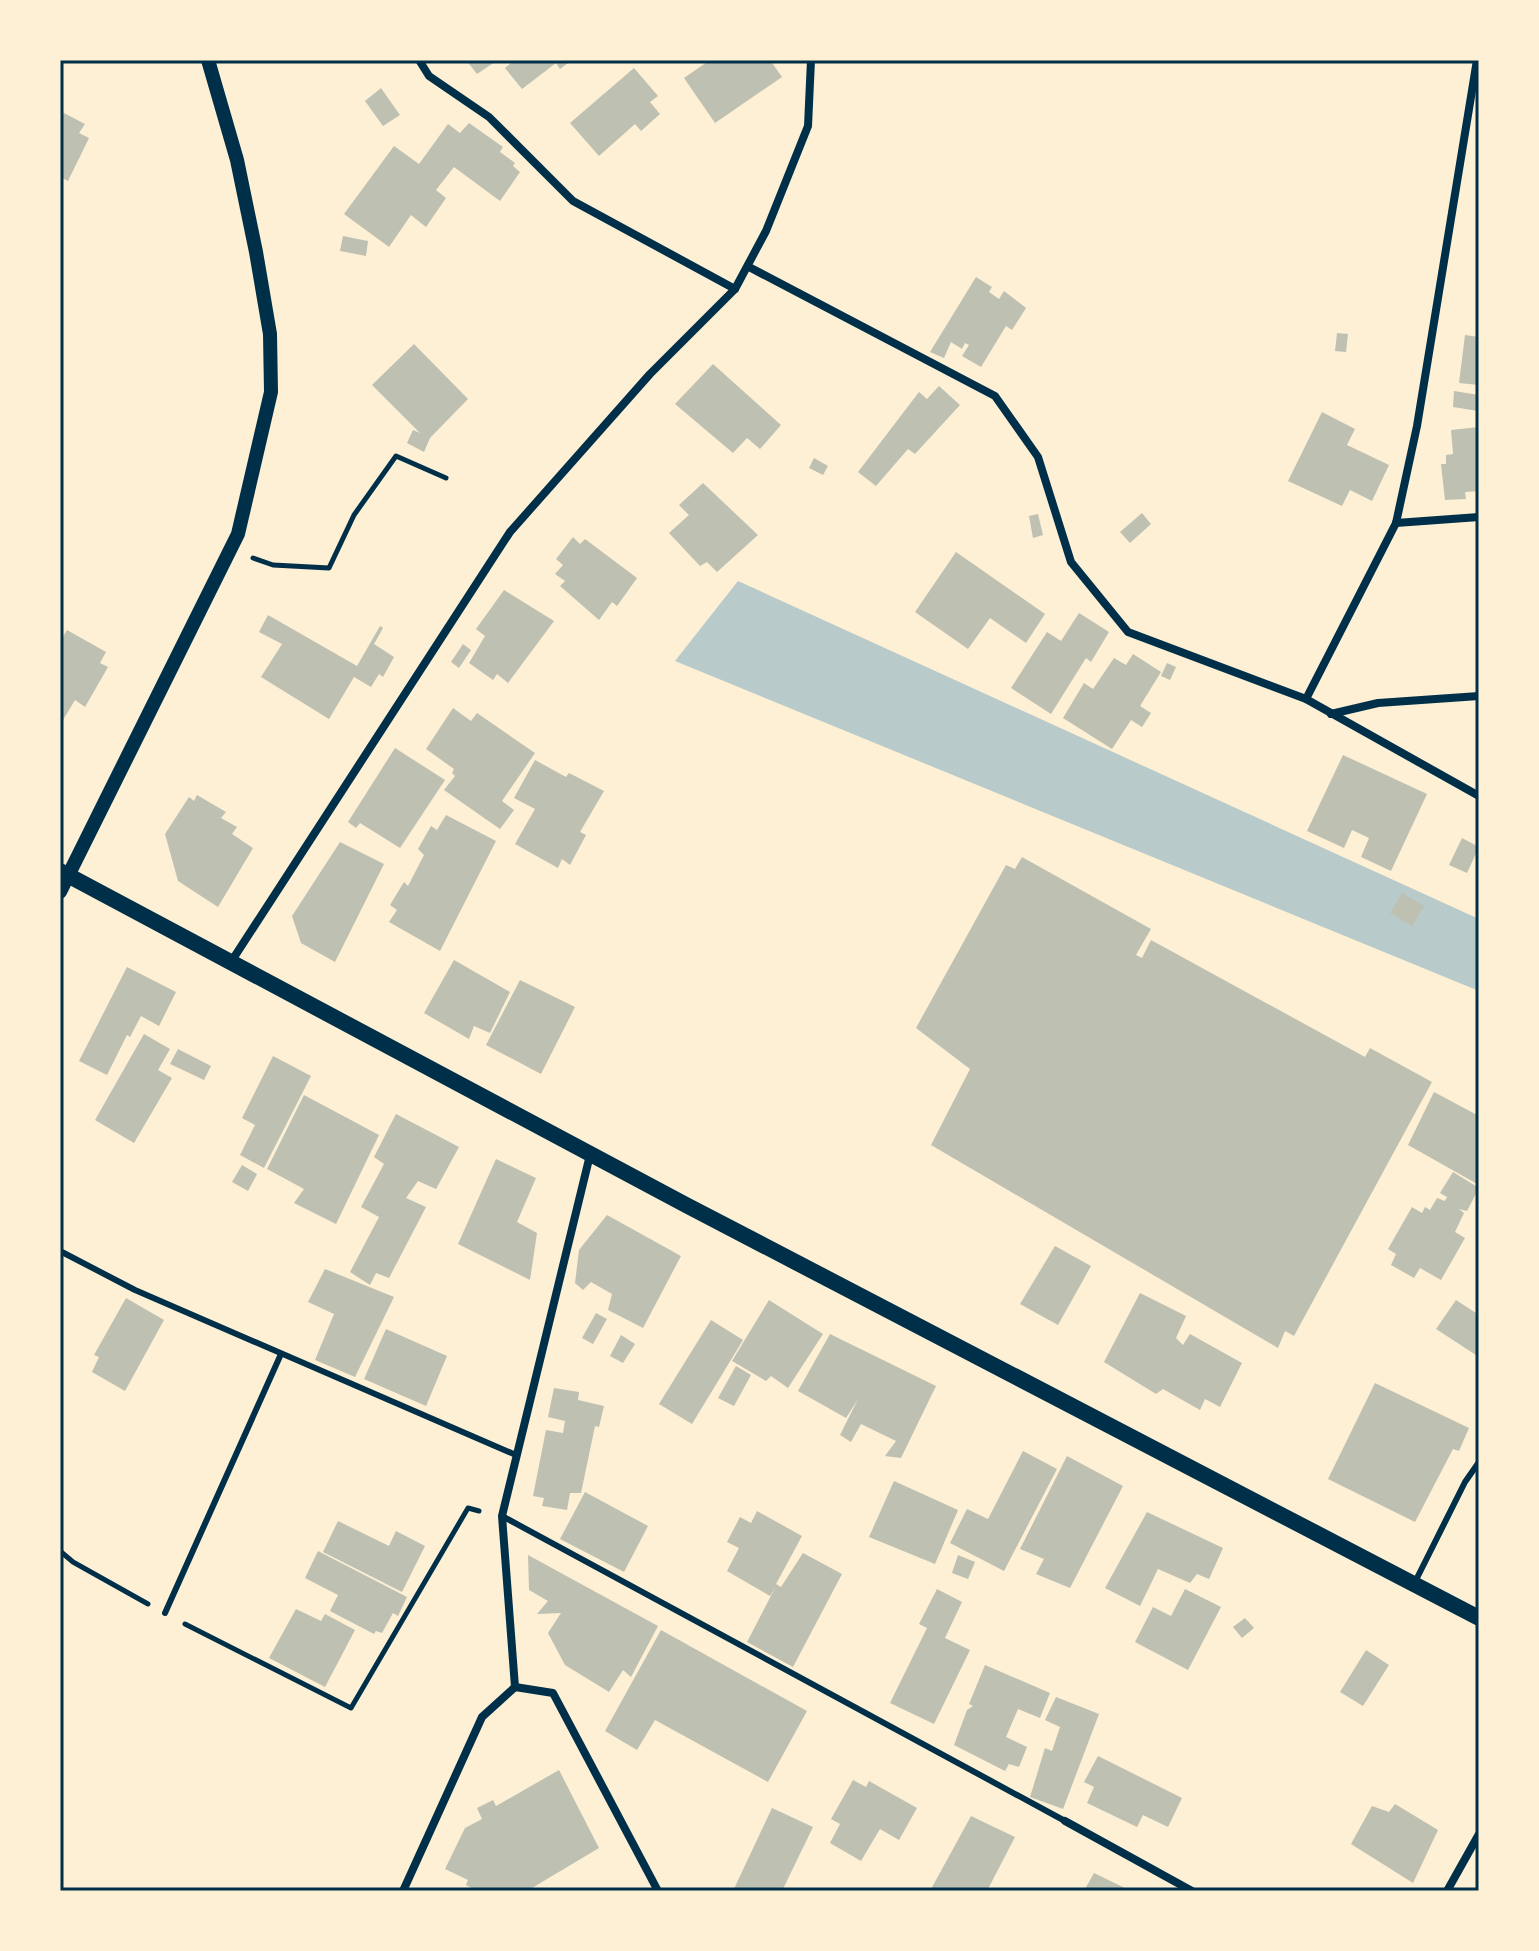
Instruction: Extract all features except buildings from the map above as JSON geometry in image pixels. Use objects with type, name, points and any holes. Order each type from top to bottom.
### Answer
[{"type":"main road","points":[[65,874],[590,1155],[1479,1618]]},
{"type":"street","points":[[60,892],[65,874],[238,534],[271,392],[270,334],[256,252],[237,160],[208,60]]},
{"type":"street","points":[[419,60],[429,76],[489,117],[573,201],[735,289]]},
{"type":"street","points":[[231,962],[510,532],[650,374],[735,289],[749,267],[808,126],[811,60]]},
{"type":"street","points":[[1306,699],[1396,523],[1417,426],[1477,60]]},
{"type":"street","points":[[749,267],[995,396],[1038,457],[1071,562],[1128,632],[1306,699],[1479,796]]},
{"type":"street","points":[[1396,523],[1479,517]]},
{"type":"street","points":[[1331,714],[1378,703],[1479,696]]},
{"type":"street","points":[[515,1687],[502,1516],[590,1155]]},
{"type":"street","points":[[403,1891],[482,1717],[515,1687]]},
{"type":"street","points":[[515,1687],[553,1693],[658,1891]]},
{"type":"street","points":[[1065,1821],[1192,1891]]},
{"type":"street","points":[[1447,1891],[1479,1834]]},
{"type":"lane","points":[[60,1251],[135,1290],[516,1455]]},
{"type":"lane","points":[[165,1613],[281,1354]]},
{"type":"lane","points":[[1414,1584],[1465,1482],[1479,1462]]},
{"type":"lane","points":[[502,1516],[1065,1821]]},
{"type":"path","points":[[230,549],[273,565],[329,568],[354,515],[396,456],[446,478]]},
{"type":"path","points":[[60,1551],[73,1562],[165,1613],[351,1708],[468,1508],[502,1516]]},
{"type":"shaded area","points":[[738,581],[1479,919],[1479,991],[675,661]]}]
